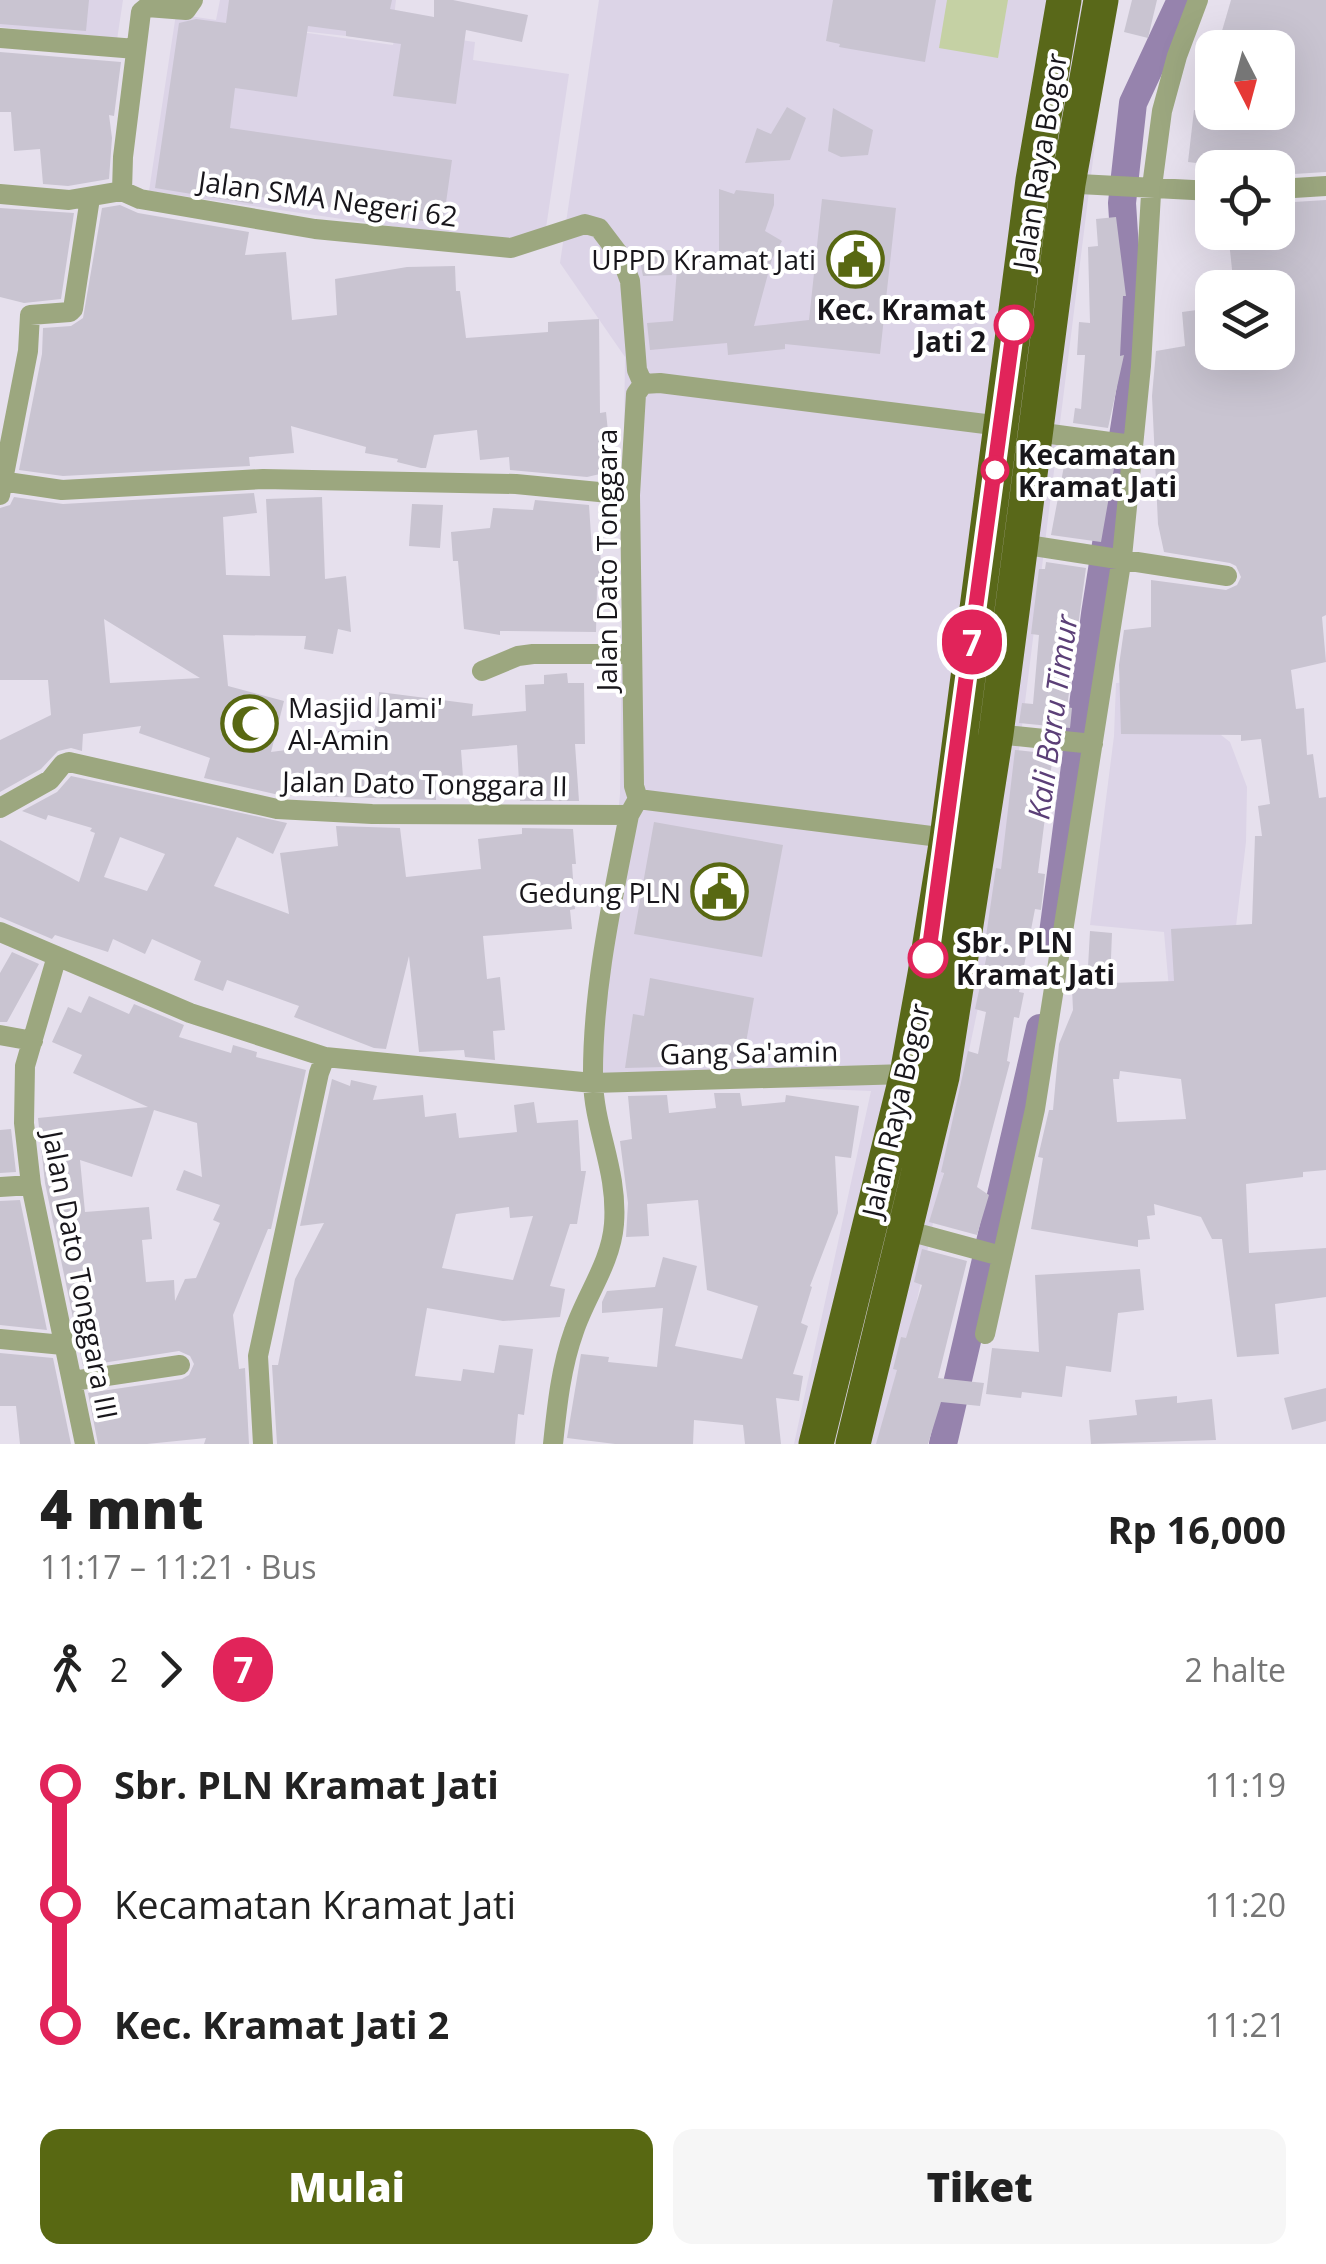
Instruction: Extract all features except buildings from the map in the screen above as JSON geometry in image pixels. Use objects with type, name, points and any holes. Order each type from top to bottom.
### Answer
[{"type":"highway","name":"Jalan Raya Bogor","points":[[853,1444],[942,1078],[1018,429],[1033,180],[1064,0]]},
{"type":"highway","name":"Jalan Raya Bogor","points":[[816,1444],[907,1074],[947,838],[987,710],[1021,544],[1018,429],[1085,185],[1101,0]]},
{"type":"street","points":[[0,194],[69,200],[122,191],[136,49],[144,8],[186,10],[193,0]]},
{"type":"street","points":[[986,1334],[990,1252],[1035,1109],[1125,444],[1144,188],[1177,56],[1198,0]]},
{"type":"street","points":[[0,38],[136,49]]},
{"type":"street","points":[[1033,180],[1195,190]]},
{"type":"street","points":[[1295,188],[1326,186]]},
{"type":"street","name":"Jalan SMA Negeri 62","points":[[122,191],[140,199],[315,228],[511,248],[585,224],[600,228],[621,257],[630,281],[637,370],[644,384]]},
{"type":"street","points":[[90,198],[73,309],[30,315],[28,351],[1,485],[62,490],[263,478],[516,484],[630,495]]},
{"type":"street","points":[[644,384],[660,382],[1125,444]]},
{"type":"street","name":"Jalan Dato Tonggara","points":[[553,1444],[562,1378],[574,1330],[608,1253],[614,1222],[614,1181],[593,1084],[602,960],[633,807],[630,495],[636,394],[644,384]]},
{"type":"street","points":[[1021,544],[1227,576]]},
{"type":"street","points":[[482,671],[533,654],[631,654]]},
{"type":"street","points":[[987,710],[1082,743]]},
{"type":"street","name":"Jalan Dato Tonggara II","points":[[0,808],[50,780],[69,762],[277,809],[372,814],[633,807]]},
{"type":"street","points":[[633,807],[947,838]]},
{"type":"street","points":[[0,932],[190,1013],[325,1057],[593,1084]]},
{"type":"street","name":"Jalan Dato Tonggara III","points":[[57,956],[26,1066],[24,1123],[31,1185],[84,1444]]},
{"type":"street","points":[[0,1035],[32,1041]]},
{"type":"street","points":[[263,1444],[258,1356],[318,1072],[325,1057]]},
{"type":"street","name":"Gang Sa'amin","points":[[593,1084],[907,1074]]},
{"type":"street","points":[[0,1187],[31,1185]]},
{"type":"street","points":[[906,1230],[990,1252]]},
{"type":"street","points":[[0,1339],[63,1345]]},
{"type":"street","points":[[73,1381],[180,1365]]},
{"type":"shaded area","points":[[0,0],[123,0],[117,40],[0,27]]},
{"type":"shaded area","points":[[220,0],[396,0],[391,41],[265,27],[393,45],[396,31],[475,42],[473,60],[569,74],[543,248],[149,191],[176,14],[216,20]]},
{"type":"shaded area","points":[[599,0],[1113,0],[1000,902],[887,1444],[794,1444],[871,1091],[593,1080],[620,794],[625,357],[560,263]]},
{"type":"shaded area","points":[[1152,681],[1230,742],[1247,787],[1246,842],[1236,926],[1171,1012],[1164,932],[1090,925],[1114,736],[1116,683]]},
{"type":"green space","points":[[947,0],[1008,0],[998,58],[939,48]]},
{"type":"waterway","name":"Kali Baru Timur","points":[[1052,941],[1095,614],[1133,373],[1122,203],[1133,103],[1181,0]]},
{"type":"waterway","name":"Kali Baru Timur","points":[[943,1444],[1040,1028]]},
{"type":"bus line","name":"7","points":[[928,958],[1014,325]]},
{"type":"place","name":"UPPD Kramat Jati","points":[[855,259]]},
{"type":"place","name":"Kec. Kramat Jati 2","points":[[1014,325]]},
{"type":"place","name":"Kecamatan Kramat Jati","points":[[995,470]]},
{"type":"place","name":"Masjid Jami' Al-Amin","points":[[249,723]]},
{"type":"place","name":"Gedung PLN","points":[[720,892]]},
{"type":"place","name":"Sbr. PLN Kramat Jati","points":[[928,958]]}]
